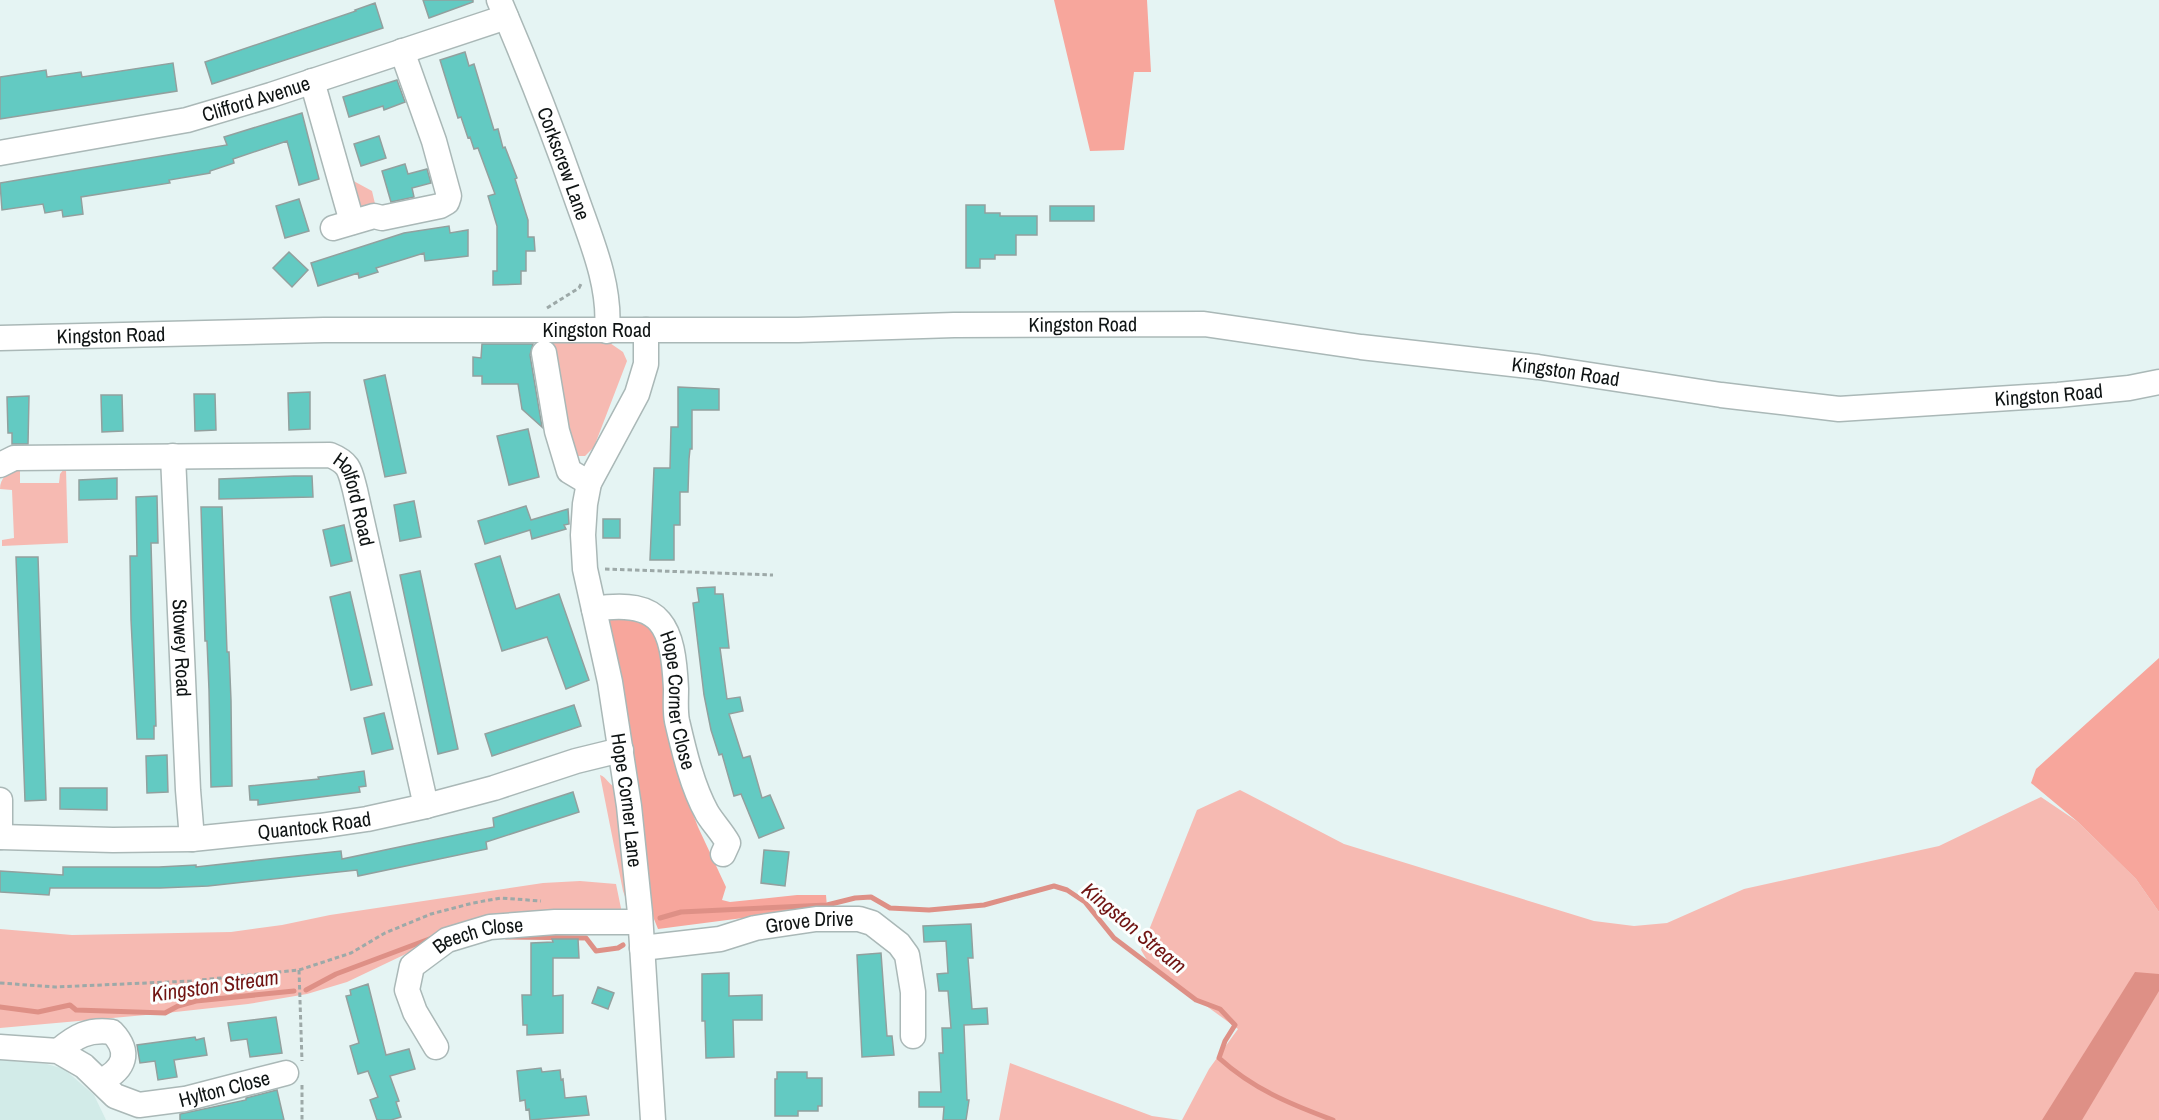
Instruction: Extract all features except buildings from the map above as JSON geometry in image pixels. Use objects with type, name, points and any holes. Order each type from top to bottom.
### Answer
[{"type":"street","name":"Clifford Avenue","points":[[0,153],[187,120],[402,51],[502,8]]},
{"type":"street","name":"Corkscrew Lane","points":[[502,8],[549,124],[595,250],[606,291],[608,331]]},
{"type":"street","points":[[312,81],[353,222],[440,206],[447,202],[449,196],[434,141],[402,51]]},
{"type":"street","name":"Kingston Road","points":[[0,338],[324,330],[798,330],[966,325],[1204,324],[1538,367],[1761,401],[1839,409],[2058,395],[2129,388],[2159,382]]},
{"type":"street","name":"Hope Corner Lane","points":[[646,330],[646,364],[637,394],[623,425],[589,483],[584,524],[585,569],[610,682],[629,806],[642,948],[653,1120]]},
{"type":"street","points":[[544,353],[558,431],[569,471],[589,483]]},
{"type":"street","name":"Holford Road","points":[[0,465],[14,458],[330,454],[343,460],[350,470],[355,490],[426,806]]},
{"type":"street","name":"Stowey Road","points":[[173,456],[192,839]]},
{"type":"street","name":"Hope Corner Close","points":[[594,609],[627,606],[648,611],[663,625],[670,637],[674,657],[676,718],[685,751],[707,813],[731,846]]},
{"type":"street","name":"Quantock Road","points":[[0,837],[113,840],[192,839],[320,826],[367,819],[426,806],[494,788],[576,761],[621,750]]},
{"type":"street","points":[[0,800],[0,837]]},
{"type":"street","name":"Grove Drive","points":[[642,948],[720,939],[755,928],[816,919],[859,919],[872,923],[886,932],[907,955],[923,1011],[914,1036]]},
{"type":"street","name":"Beech Close","points":[[436,1047],[416,1012],[407,990],[412,966],[447,940],[490,927],[555,922],[640,922]]},
{"type":"street","points":[[58,1051],[81,1035],[98,1030],[112,1032],[121,1041],[124,1051],[123,1062],[110,1077],[101,1081]]},
{"type":"street","name":"Hylton Close","points":[[0,1047],[58,1051],[84,1066],[116,1096],[139,1105],[185,1098],[297,1071]]},
{"type":"path","points":[[539,329],[541,310],[579,288],[583,280]]},
{"type":"path","points":[[585,569],[637,568],[774,575]]},
{"type":"path","points":[[0,983],[55,987],[191,981],[299,970],[351,953],[385,933],[431,914],[501,898],[544,901]]},
{"type":"path","points":[[299,970],[297,1071],[302,1120]]},
{"type":"shaded area","points":[[1054,0],[1147,0],[1151,72],[1134,72],[1124,150],[1090,151]]},
{"type":"shaded area","points":[[348,178],[372,191],[376,208],[362,206],[355,201]]},
{"type":"shaded area","points":[[550,340],[607,341],[623,352],[627,361],[594,447],[585,456],[569,452]]},
{"type":"shaded area","points":[[66,469],[68,543],[2,546],[2,540],[14,538],[12,490],[0,489],[3,478],[12,471],[20,470],[20,483],[59,483],[60,474]]},
{"type":"shaded area","points":[[628,614],[650,627],[661,650],[686,796],[726,887],[722,900],[730,902],[797,895],[826,895],[827,907],[658,929],[652,914],[607,616]]},
{"type":"shaded area","points":[[2159,658],[2159,912],[2136,879],[2078,822],[2031,783],[2036,769]]},
{"type":"shaded area","points":[[600,775],[616,787],[627,902],[623,891]]},
{"type":"shaded area","points":[[1240,790],[1344,844],[1594,921],[1634,926],[1667,923],[1744,889],[1939,846],[2041,797],[2078,822],[2136,879],[2159,912],[2159,1120],[1182,1120],[1209,1069],[1238,1029],[1150,965],[1141,950],[1197,810]]},
{"type":"shaded area","points":[[580,881],[616,884],[623,918],[481,922],[347,982],[307,994],[248,1004],[0,1028],[0,929],[72,935],[231,932],[543,883]]},
{"type":"shaded area","points":[[2135,972],[2159,974],[2159,991],[2082,1120],[2042,1120]]},
{"type":"shaded area","points":[[0,1060],[47,1064],[64,1069],[94,1095],[106,1120],[0,1120]]},
{"type":"shaded area","points":[[1010,1063],[1152,1116],[1180,1120],[999,1120]]},
{"type":"waterway","name":"Kingston Stream","points":[[660,918],[681,912],[827,905],[855,898],[871,897],[890,908],[929,910],[984,905],[1054,886],[1067,890],[1085,902],[1114,938],[1196,1000],[1220,1009],[1235,1025],[1225,1041],[1219,1058],[1232,1069],[1273,1095],[1333,1120]]},
{"type":"waterway","name":"Kingston Stream","points":[[506,937],[586,938],[596,951],[618,948],[623,945]]},
{"type":"waterway","name":"Kingston Stream","points":[[306,990],[336,974],[432,938]]},
{"type":"waterway","name":"Kingston Stream","points":[[0,1007],[38,1012],[70,1005],[76,1010],[165,1013],[178,1006],[196,1001],[294,991]]}]
